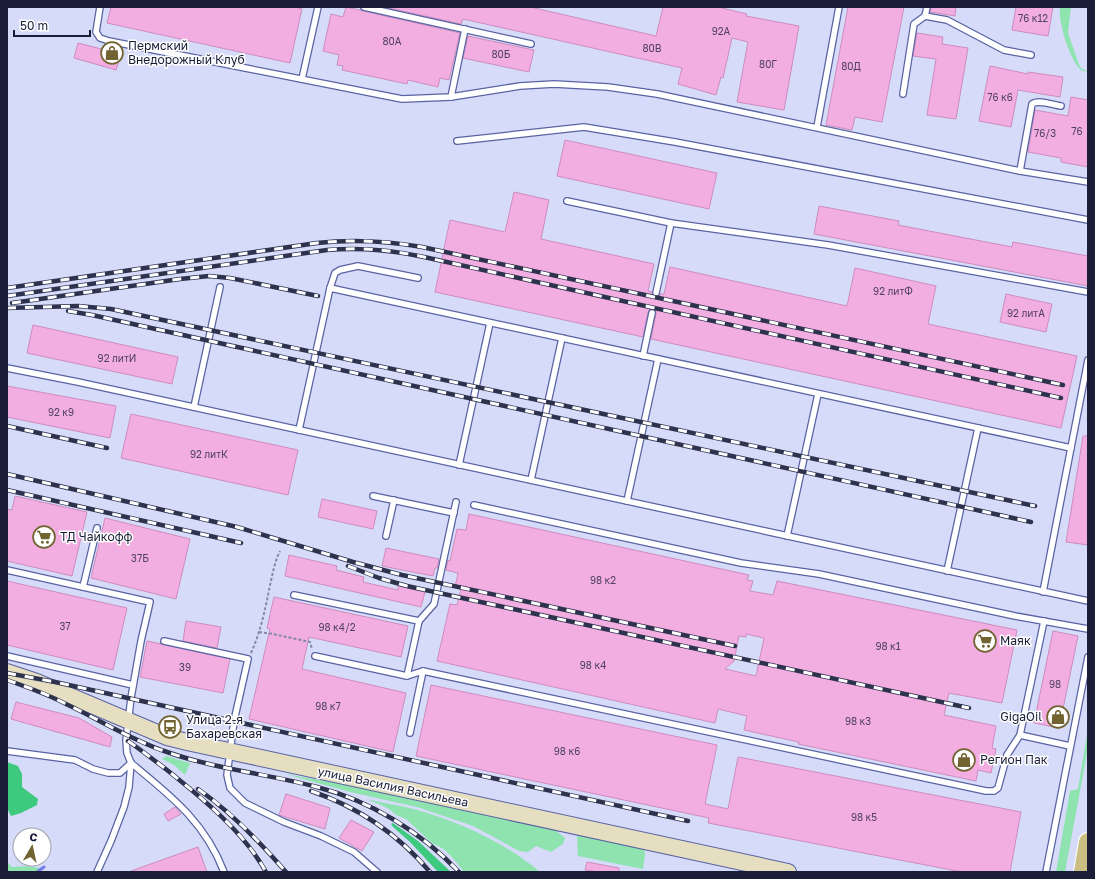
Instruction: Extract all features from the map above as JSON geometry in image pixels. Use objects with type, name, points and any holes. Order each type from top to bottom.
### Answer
[{"type":"main road","name":"улица Василия Васильева","points":[[7,672],[37,682],[167,737],[230,752],[788,872]]},
{"type":"main road","points":[[1083,872],[1088,842]]},
{"type":"lane","points":[[100,7],[96,32],[100,38],[109,41],[402,99],[450,97],[520,86],[554,84],[608,87],[657,94],[1020,171],[1088,182]]},
{"type":"lane","points":[[302,79],[318,7]]},
{"type":"lane","points":[[364,7],[532,44]]},
{"type":"lane","points":[[817,127],[839,7]]},
{"type":"lane","points":[[903,94],[914,24],[925,16],[927,7]]},
{"type":"lane","points":[[925,16],[947,20],[1004,50],[1031,55]]},
{"type":"lane","points":[[450,97],[465,29]]},
{"type":"lane","points":[[1020,171],[1032,104],[1035,102],[1040,102],[1061,106]]},
{"type":"lane","points":[[457,141],[584,127],[675,142],[1088,220]]},
{"type":"lane","points":[[567,201],[671,223],[828,245],[1088,292]]},
{"type":"lane","points":[[656,293],[671,223]]},
{"type":"lane","points":[[299,430],[330,288],[335,273],[346,268],[358,266],[418,278]]},
{"type":"lane","points":[[194,407],[220,287]]},
{"type":"lane","points":[[330,288],[1071,448]]},
{"type":"lane","points":[[643,356],[652,312]]},
{"type":"lane","points":[[459,465],[490,322]]},
{"type":"lane","points":[[531,480],[562,338]]},
{"type":"lane","points":[[627,501],[658,359]]},
{"type":"lane","points":[[1043,592],[1088,360]]},
{"type":"lane","points":[[7,368],[194,407],[1088,601]]},
{"type":"lane","points":[[787,536],[818,394]]},
{"type":"lane","points":[[947,571],[978,428]]},
{"type":"lane","points":[[373,496],[454,513]]},
{"type":"lane","points":[[386,536],[394,500]]},
{"type":"lane","points":[[407,676],[419,621],[434,604],[456,502]]},
{"type":"lane","points":[[474,505],[741,563],[819,574],[1088,629]]},
{"type":"lane","points":[[83,587],[97,528]]},
{"type":"lane","points":[[7,570],[150,602],[141,641],[128,721],[126,748],[131,763],[124,807],[97,872]]},
{"type":"lane","points":[[294,595],[419,621]]},
{"type":"lane","points":[[315,656],[407,676],[423,671],[986,791],[994,791],[998,788],[1007,755],[1020,735],[1044,621]]},
{"type":"lane","points":[[164,640],[248,659],[234,721],[227,775],[230,788],[244,802],[284,822],[322,836],[354,852],[377,872]]},
{"type":"lane","points":[[7,656],[133,685]]},
{"type":"lane","points":[[1046,872],[1088,657]]},
{"type":"lane","points":[[410,733],[423,671]]},
{"type":"lane","points":[[1020,735],[1070,746]]},
{"type":"lane","points":[[7,751],[75,760],[93,769],[108,773],[120,773],[131,763]]},
{"type":"lane","points":[[131,763],[170,795],[201,828],[217,854],[224,872]]},
{"type":"path","points":[[248,659],[255,644],[267,602],[276,560],[280,551]]},
{"type":"path","points":[[258,632],[310,642],[315,656]]},
{"type":"green space","points":[[1060,7],[1071,7],[1068,33],[1079,65],[1088,72],[1082,71],[1076,64],[1068,48],[1061,21]]},
{"type":"green space","points":[[1088,728],[1088,748],[1065,872],[1056,872],[1070,791],[1078,789]]},
{"type":"green space","points":[[166,756],[190,763],[185,775],[174,765],[162,759]]},
{"type":"green space","points":[[7,762],[18,766],[22,774],[22,787],[38,799],[37,805],[11,816],[7,808]]},
{"type":"green space","points":[[285,774],[388,792],[462,807],[503,819],[524,821],[555,830],[565,838],[563,844],[551,852],[536,846],[528,852],[519,851],[473,826],[417,807],[350,792]]},
{"type":"green space","points":[[366,799],[417,810],[466,827],[512,852],[540,872],[464,872],[442,848],[433,844],[406,819],[396,815],[381,805]]},
{"type":"green space","points":[[393,823],[418,841],[451,872],[438,872],[410,842],[393,827],[391,824]]},
{"type":"green space","points":[[583,835],[644,849],[645,855],[643,869],[578,856],[577,836]]},
{"type":"green space","points":[[7,862],[12,867],[39,868],[40,872],[7,872]]},
{"type":"building","points":[[111,7],[295,7],[302,9],[290,63],[107,23]]},
{"type":"building","points":[[346,7],[460,33],[449,80],[440,78],[438,87],[408,80],[407,84],[342,70],[343,66],[337,65],[339,55],[323,51],[331,14],[343,17]]},
{"type":"building","points":[[384,7],[530,7],[656,36],[663,7],[718,7],[747,14],[746,16],[799,26],[784,110],[737,102],[748,42],[732,38],[723,78],[721,77],[716,95],[678,84],[682,68],[463,19],[461,24]]},
{"type":"building","points":[[848,7],[904,7],[882,122],[855,117],[852,130],[826,125]]},
{"type":"building","points":[[931,7],[956,7],[955,16],[930,12]]},
{"type":"building","points":[[1016,7],[1053,7],[1048,36],[1012,30]]},
{"type":"building","points":[[917,33],[943,37],[942,44],[968,48],[956,119],[927,115],[936,59],[913,56]]},
{"type":"building","points":[[468,36],[534,50],[529,72],[463,58]]},
{"type":"building","points":[[78,43],[121,54],[116,70],[74,58]]},
{"type":"building","points":[[990,66],[1028,74],[1028,72],[1063,77],[1060,97],[1018,90],[1011,127],[979,121]]},
{"type":"building","points":[[1071,97],[1088,100],[1088,167],[1061,162],[1061,158],[1028,152],[1035,110],[1068,116]]},
{"type":"building","points":[[565,140],[717,173],[709,209],[557,176]]},
{"type":"building","points":[[514,192],[549,200],[541,239],[654,264],[648,291],[652,292],[653,296],[656,297],[660,294],[664,294],[670,267],[847,306],[855,268],[936,286],[928,324],[1077,356],[1061,428],[651,339],[656,314],[656,311],[653,309],[650,309],[648,312],[643,337],[435,292],[450,220],[505,232]]},
{"type":"building","points":[[819,206],[899,221],[898,225],[1012,247],[1013,242],[1088,256],[1088,286],[814,234]]},
{"type":"building","points":[[1006,294],[1052,304],[1046,332],[1000,322]]},
{"type":"building","points":[[33,325],[178,357],[172,384],[27,353]]},
{"type":"building","points":[[7,386],[116,406],[110,438],[7,417]]},
{"type":"building","points":[[131,414],[298,450],[288,495],[121,458]]},
{"type":"building","points":[[1083,436],[1088,436],[1088,545],[1066,542]]},
{"type":"building","name":"ТД Чайкофф","points":[[15,496],[87,512],[72,576],[7,561],[7,509],[12,510]]},
{"type":"building","points":[[322,499],[377,511],[373,529],[318,517]]},
{"type":"building","points":[[469,514],[749,575],[747,580],[753,581],[750,591],[773,595],[777,581],[1017,630],[1002,703],[949,693],[944,715],[996,726],[992,748],[996,749],[991,773],[978,770],[976,781],[798,744],[799,742],[744,730],[747,716],[718,709],[715,723],[437,661],[450,604],[457,605],[461,589],[455,587],[458,573],[446,570],[448,560],[450,561],[457,529],[466,530]],"holes":[[[746,634],[764,638],[756,676],[725,669],[734,661],[739,636],[746,637]]]},
{"type":"building","points":[[105,518],[190,539],[176,599],[91,578]]},
{"type":"building","points":[[386,548],[439,559],[437,568],[435,568],[433,576],[382,566]]},
{"type":"building","points":[[289,555],[337,566],[336,570],[364,577],[363,582],[398,590],[398,586],[425,592],[421,607],[285,576]]},
{"type":"building","points":[[7,581],[127,608],[113,670],[7,645]]},
{"type":"building","points":[[274,597],[408,626],[401,657],[309,637],[302,669],[406,693],[393,752],[249,719],[270,629],[267,628]]},
{"type":"building","points":[[186,621],[221,627],[217,648],[183,641]]},
{"type":"building","points":[[1053,631],[1078,636],[1059,728],[1034,723]]},
{"type":"building","points":[[147,641],[230,659],[223,693],[140,677]]},
{"type":"building","points":[[431,685],[717,745],[705,804],[728,809],[738,757],[1021,812],[1010,872],[962,872],[708,823],[709,818],[416,756]]},
{"type":"building","points":[[16,702],[79,718],[112,737],[110,747],[11,719]]},
{"type":"building","points":[[286,794],[330,808],[325,829],[279,815]]},
{"type":"building","points":[[175,807],[181,814],[168,821],[164,814]]},
{"type":"building","points":[[351,820],[374,832],[362,851],[339,838]]},
{"type":"building","points":[[198,847],[207,872],[131,872],[131,871]]},
{"type":"building","points":[[587,862],[619,868],[619,872],[598,872],[585,870]]},
{"type":"waterway","points":[[37,872],[44,867]]},
{"type":"railway","points":[[7,288],[317,243],[344,241],[396,243],[422,247],[1063,385]]},
{"type":"railway","points":[[7,296],[327,250],[376,250],[424,257],[1061,398]]},
{"type":"railway","points":[[12,303],[209,276],[230,278],[318,296]]},
{"type":"railway","points":[[7,308],[78,306],[111,309],[1035,506]]},
{"type":"railway","points":[[68,311],[92,315],[1031,522]]},
{"type":"railway","points":[[7,426],[107,448]]},
{"type":"railway","points":[[7,474],[237,527],[353,562],[402,575],[735,646]]},
{"type":"railway","points":[[7,490],[241,543]]},
{"type":"railway","points":[[348,566],[379,578],[407,586],[969,708]]},
{"type":"railway","points":[[7,673],[55,682],[688,821]]},
{"type":"railway","points":[[7,680],[52,697],[128,736],[167,752],[204,763],[317,787],[357,801],[412,831],[444,857],[459,872]]},
{"type":"railway","points":[[128,741],[180,781],[221,816],[246,843],[266,872]]},
{"type":"railway","points":[[198,789],[222,807],[266,849],[286,872]]},
{"type":"railway","points":[[311,791],[345,805],[376,823],[405,846],[430,872]]},
{"type":"place","name":"Пермский Внедорожный Клуб","points":[[112,53]]},
{"type":"place","name":"ТД Чайкофф","points":[[44,537]]},
{"type":"place","name":"Маяк","points":[[985,641]]},
{"type":"place","name":"GigaOil","points":[[1058,717]]},
{"type":"place","name":"Улица 2-я Бахаревская","points":[[170,727]]},
{"type":"place","name":"Регион Пак","points":[[964,760]]}]
